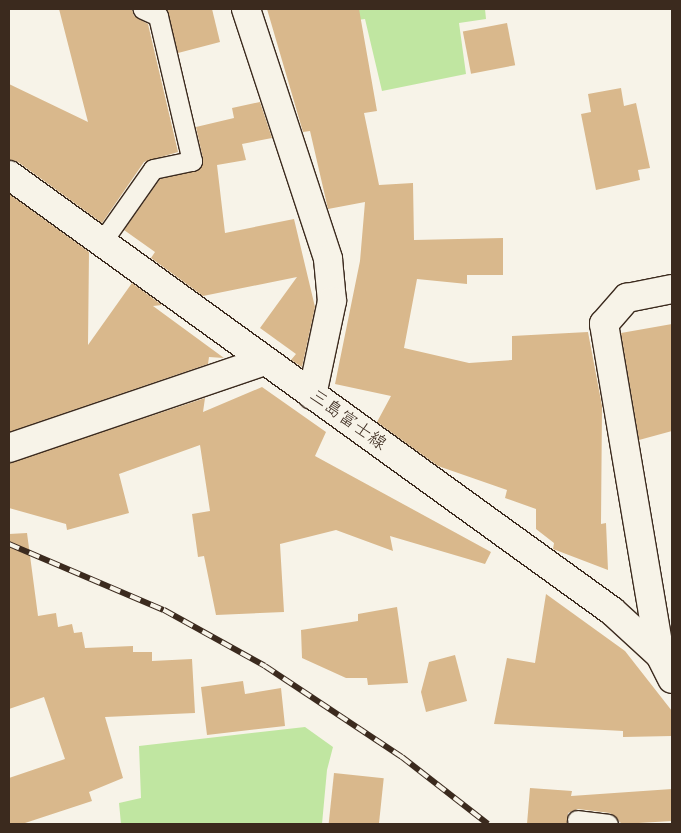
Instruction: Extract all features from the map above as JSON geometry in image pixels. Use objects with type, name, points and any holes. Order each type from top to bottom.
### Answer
[{"type":"street","points":[[246,9],[328,260],[332,301],[312,395]]},
{"type":"street","name":"三島富士線","points":[[9,175],[262,362],[312,395],[612,611],[660,655],[672,679]]},
{"type":"street","points":[[660,655],[604,324],[627,298],[672,289]]},
{"type":"street","points":[[9,448],[262,362]]},
{"type":"lane","points":[[100,243],[153,169],[192,161],[158,16],[143,9]]},
{"type":"lane","points":[[578,820],[608,824]]},
{"type":"green space","points":[[355,9],[485,9],[486,19],[459,23],[466,74],[382,91],[365,19],[357,20]]},
{"type":"green space","points":[[305,727],[333,747],[327,770],[322,824],[121,824],[119,803],[141,798],[139,746]]},
{"type":"building","points":[[59,9],[132,9],[134,16],[148,24],[178,152],[144,162],[102,223],[18,162],[9,160],[9,84],[88,122]]},
{"type":"building","points":[[167,9],[212,9],[220,42],[178,53]]},
{"type":"building","points":[[267,9],[359,9],[377,111],[364,113],[379,185],[413,183],[414,240],[503,238],[503,275],[467,275],[467,284],[417,279],[404,348],[469,363],[512,360],[512,336],[588,332],[602,406],[601,524],[606,523],[608,570],[553,549],[554,543],[536,529],[536,509],[505,498],[507,490],[438,466],[377,422],[391,396],[335,384],[360,261],[365,202],[328,209],[310,131],[303,132]]},
{"type":"building","points":[[507,23],[515,65],[471,74],[463,32]]},
{"type":"building","points":[[621,88],[624,106],[636,103],[650,168],[638,170],[640,180],[596,190],[581,114],[591,112],[588,94]]},
{"type":"building","points":[[260,102],[272,138],[242,144],[246,160],[217,165],[225,233],[294,219],[315,307],[302,367],[291,360],[296,354],[260,328],[297,277],[203,296],[151,258],[155,252],[124,230],[160,179],[200,169],[203,159],[196,127],[234,118],[232,108]]},
{"type":"building","points":[[9,194],[89,252],[88,345],[132,283],[162,305],[153,306],[224,358],[209,357],[208,364],[9,432]]},
{"type":"building","points":[[672,324],[672,431],[639,440],[621,333]]},
{"type":"building","points":[[262,387],[326,432],[315,456],[491,552],[485,564],[390,536],[393,551],[336,530],[280,544],[284,612],[216,615],[204,556],[198,557],[192,514],[210,511],[200,445],[119,474],[129,513],[67,530],[66,524],[9,508],[9,463],[205,398],[203,412]]},
{"type":"building","points":[[27,533],[38,616],[56,613],[58,627],[72,624],[74,633],[82,632],[85,648],[133,646],[133,652],[152,652],[152,661],[192,659],[195,713],[105,717],[123,778],[89,792],[92,801],[22,824],[9,824],[9,778],[65,759],[44,697],[9,709],[9,534]]},
{"type":"building","points":[[546,594],[625,651],[672,711],[672,736],[623,737],[623,731],[494,724],[507,658],[535,663]]},
{"type":"building","points":[[397,607],[408,683],[368,685],[367,678],[346,678],[302,658],[301,630],[358,621],[358,614]]},
{"type":"building","points":[[455,655],[467,701],[426,712],[421,692],[429,662]]},
{"type":"building","points":[[243,681],[245,694],[281,688],[285,726],[207,735],[201,687]]},
{"type":"building","points":[[334,773],[384,778],[379,824],[329,824]]},
{"type":"building","points":[[530,788],[572,791],[571,796],[672,789],[672,821],[622,824],[610,813],[578,809],[568,813],[567,824],[527,824]]},
{"type":"railway","points":[[9,544],[164,610],[265,666],[402,757],[488,824]]}]
